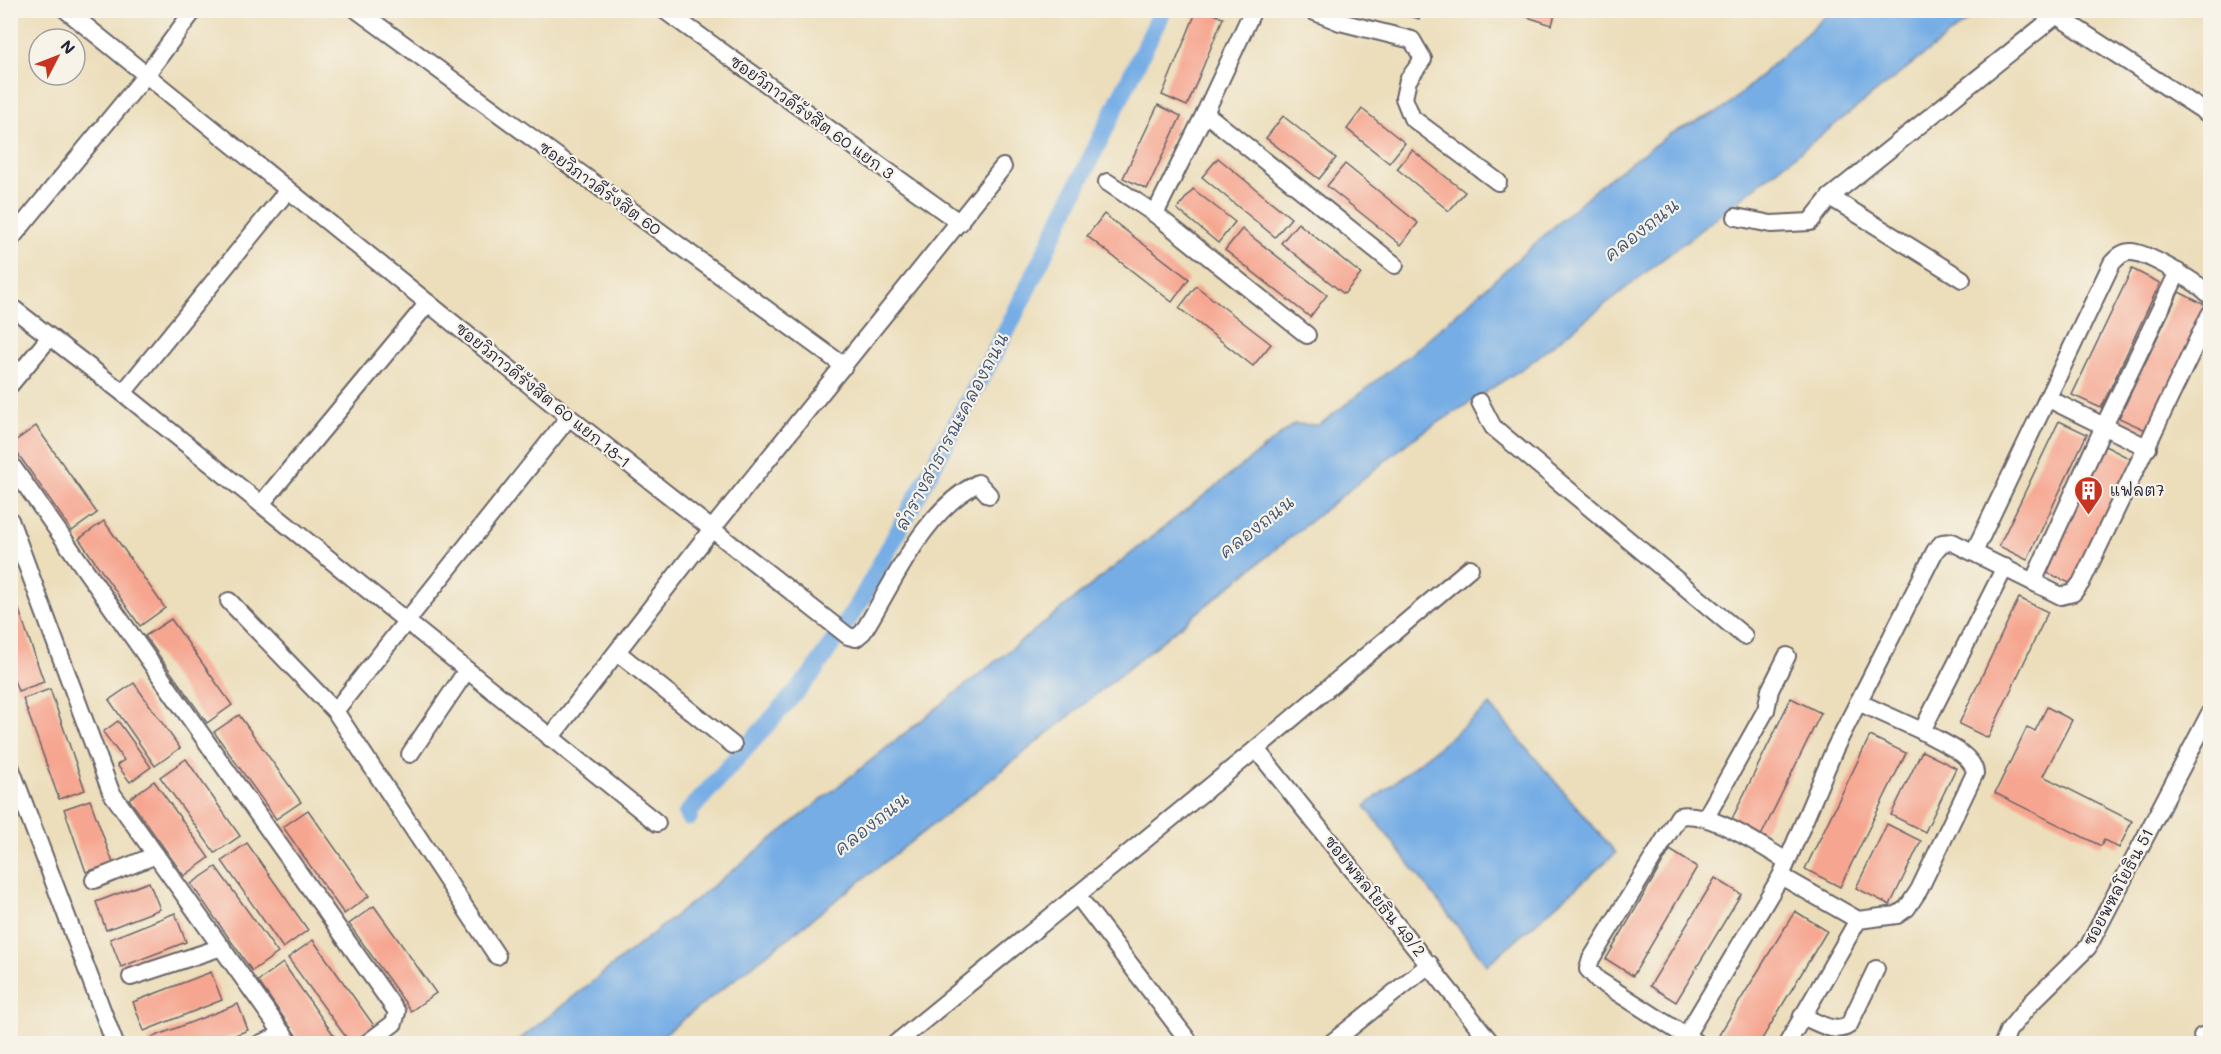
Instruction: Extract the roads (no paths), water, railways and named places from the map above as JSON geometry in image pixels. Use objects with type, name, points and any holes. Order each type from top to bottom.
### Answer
[{"type":"street","name":"ซอยวิภาวดีรังสิต 60 แยก 18-1","points":[[66,10],[569,417],[848,636],[856,638],[863,632],[923,534],[941,511],[978,483],[989,495]]},
{"type":"street","points":[[10,240],[146,75],[194,10]]},
{"type":"street","name":"ซอยวิภาวดีรังสิต 60","points":[[357,10],[844,366]]},
{"type":"street","name":"ซอยวิภาวดีรังสิต 60 แยก 3","points":[[664,10],[960,223]]},
{"type":"street","points":[[1155,214],[1206,113],[1253,10]]},
{"type":"street","points":[[1310,10],[1341,16],[1412,40],[1423,59],[1408,80],[1404,98],[1412,118],[1498,182]]},
{"type":"street","points":[[1736,217],[1771,224],[1810,222],[1830,197],[2060,13],[2211,114]]},
{"type":"street","points":[[1206,113],[1395,265]]},
{"type":"street","points":[[550,738],[712,530],[1003,167]]},
{"type":"street","points":[[1107,182],[1155,214],[1307,335]]},
{"type":"street","points":[[123,393],[288,190]]},
{"type":"street","points":[[1830,197],[1962,279]]},
{"type":"street","points":[[1974,552],[2112,264],[2121,254],[2134,252],[2178,272],[2204,287],[2211,296]]},
{"type":"street","points":[[2033,582],[2178,272]]},
{"type":"street","points":[[261,504],[428,303]]},
{"type":"street","points":[[10,306],[123,393],[657,823]]},
{"type":"street","points":[[1858,702],[1922,731],[1968,758],[1974,764],[1975,773],[1919,890],[1907,908],[1897,915],[1858,920],[1784,868],[1706,817],[1691,814],[1679,816],[1591,959],[1588,969],[1598,980],[1688,1041],[1784,868],[1858,702],[1935,551],[1942,543],[1952,542],[2061,596],[2073,593],[2081,583],[2148,448],[2211,314]]},
{"type":"street","points":[[10,385],[50,337]]},
{"type":"street","points":[[2047,398],[2148,448]]},
{"type":"street","points":[[1480,402],[1493,427],[1744,636]]},
{"type":"street","points":[[335,711],[569,417]]},
{"type":"street","points":[[10,463],[397,1012],[394,1023],[366,1044]]},
{"type":"street","points":[[10,520],[111,792],[287,1039],[259,1044]]},
{"type":"street","points":[[1922,731],[2005,567]]},
{"type":"street","points":[[895,1044],[1256,749],[1470,568]]},
{"type":"street","points":[[229,601],[335,711],[497,956]]},
{"type":"street","points":[[617,652],[733,745]]},
{"type":"street","points":[[1706,817],[1766,710],[1770,690],[1787,656]]},
{"type":"street","points":[[410,754],[467,670]]},
{"type":"street","name":"ซอยพหลโยธิน 51","points":[[2003,1044],[2008,1030],[2031,1003],[2088,947],[2211,712]]},
{"type":"street","name":"ซอยพหลโยธิน 49/2","points":[[1256,749],[1492,1044]]},
{"type":"street","points":[[10,766],[115,1044]]},
{"type":"street","points":[[94,879],[156,855]]},
{"type":"street","points":[[1077,896],[1191,1044]]},
{"type":"street","points":[[1787,1044],[1858,920]]},
{"type":"street","points":[[131,977],[222,947]]},
{"type":"street","points":[[1330,1044],[1430,964]]},
{"type":"street","points":[[1802,1016],[1842,1030],[1849,1025],[1876,969]]},
{"type":"water","name":"คลองถนน","points":[[1831,11],[1980,11],[1525,367],[1411,440],[990,780],[653,1043],[514,1044],[1294,424],[1319,425],[1416,350],[1599,186],[1668,135],[1725,108]]},
{"type":"water","points":[[1490,705],[1616,853],[1487,965],[1365,806]]},
{"type":"waterway","name":"ลำรางสาธารณะคลองถนน","points":[[689,817],[687,814],[812,674],[861,600],[1009,326],[1163,10]]},
{"type":"place","name":"แฟลต7","points":[[2089,516]]}]
